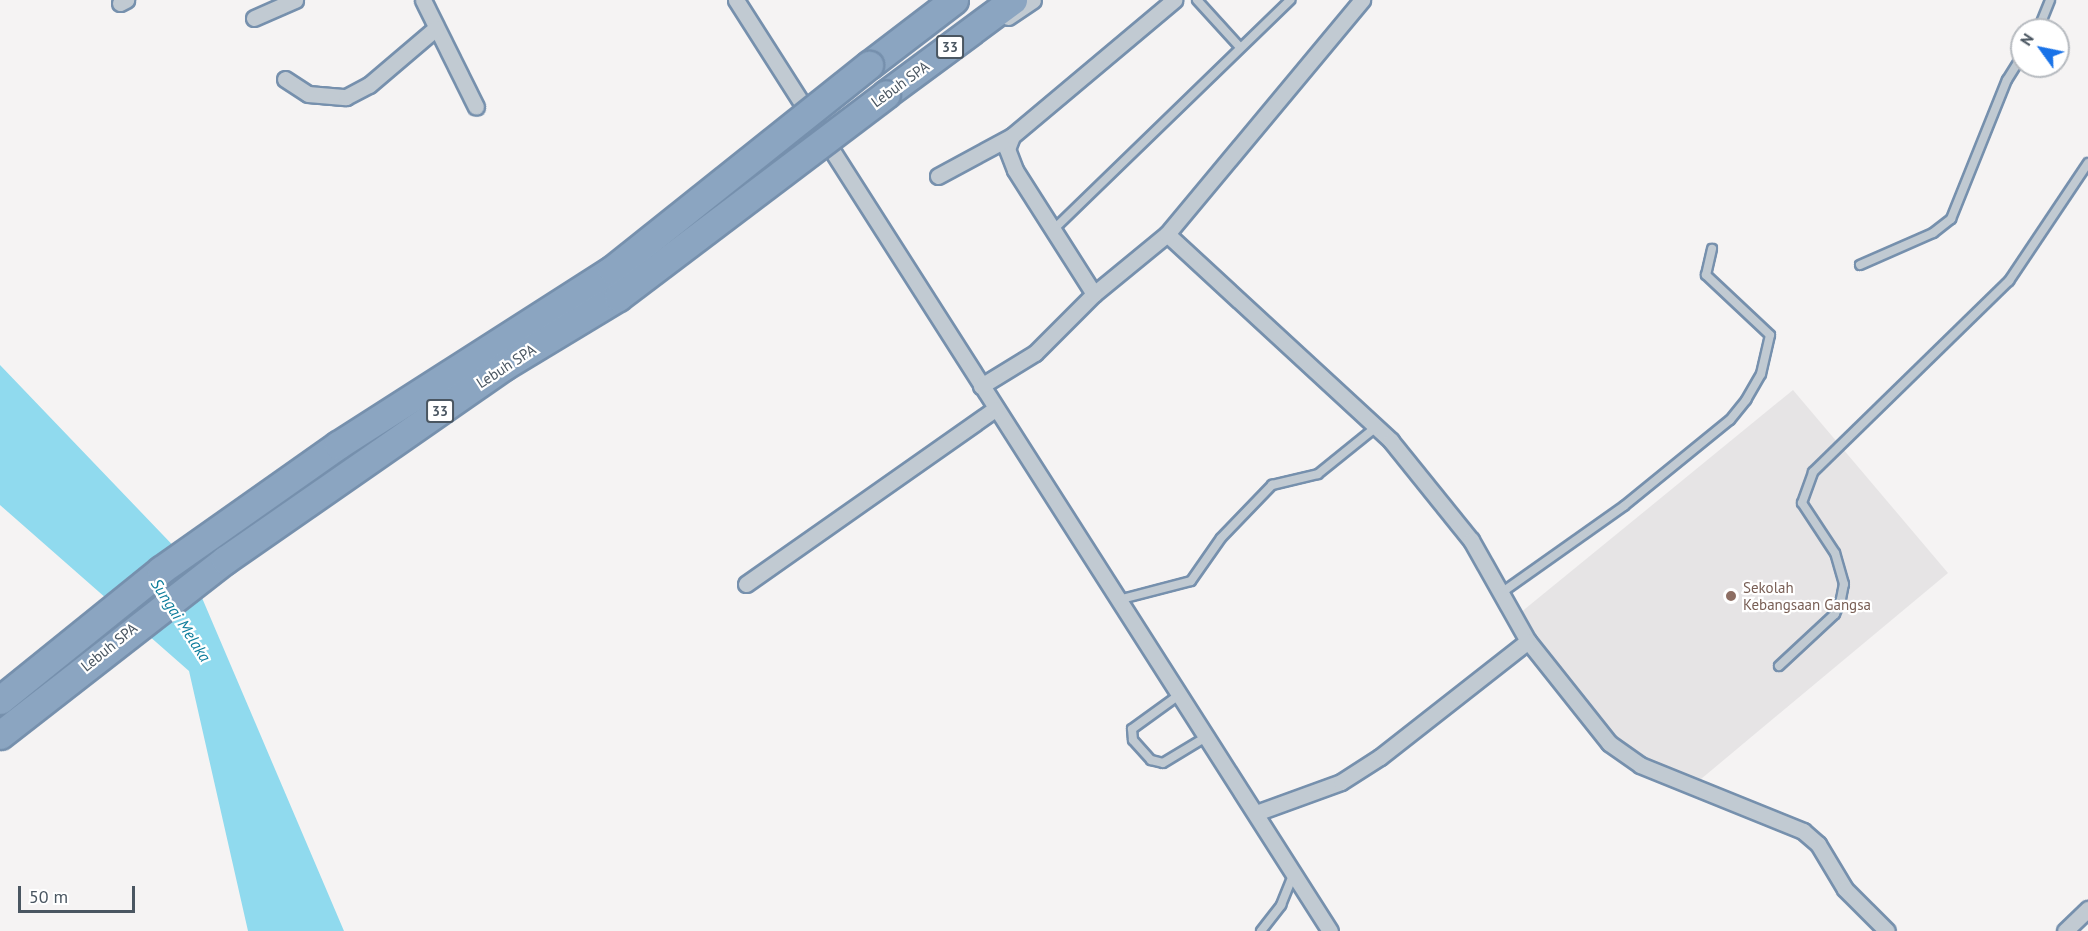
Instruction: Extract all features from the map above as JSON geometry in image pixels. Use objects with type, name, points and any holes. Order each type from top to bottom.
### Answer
[{"type":"highway","name":"Lebuh SPA","points":[[0,700],[161,570],[338,445],[612,270],[954,0]]},
{"type":"highway","name":"Lebuh SPA","points":[[0,735],[225,560],[504,366],[618,297],[1013,0]]},
{"type":"street","points":[[254,18],[295,0]]},
{"type":"street","points":[[423,0],[476,107]]},
{"type":"street","points":[[736,0],[1330,931]]},
{"type":"street","points":[[955,44],[986,33],[1033,0]]},
{"type":"street","points":[[938,176],[1012,136],[1174,0]]},
{"type":"street","points":[[981,386],[1035,353],[1094,294],[1167,234],[1362,0]]},
{"type":"street","points":[[285,79],[308,94],[346,97],[369,85],[436,28]]},
{"type":"street","points":[[1012,136],[1009,159],[1052,231],[1094,294]]},
{"type":"street","points":[[1167,234],[1376,428],[1471,540],[1504,591],[1528,641],[1608,743],[1640,765],[1803,831],[1818,844],[1845,889],[1887,931]]},
{"type":"street","points":[[746,584],[995,408]]},
{"type":"street","points":[[1256,813],[1341,782],[1380,757],[1528,641]]},
{"type":"street","points":[[2065,931],[2088,909]]},
{"type":"lane","points":[[1197,0],[1238,45]]},
{"type":"lane","points":[[1052,231],[1238,45],[1290,0]]},
{"type":"lane","points":[[2043,18],[2050,0]]},
{"type":"lane","points":[[1860,265],[1933,233],[1951,219],[2010,75]]},
{"type":"lane","points":[[1779,666],[1835,614],[1842,592],[1834,552],[1805,515],[1802,503],[1813,472],[2009,281],[2088,163]]},
{"type":"lane","points":[[1504,591],[1624,506],[1730,420],[1746,399],[1761,374],[1770,335],[1706,275],[1712,249]]},
{"type":"lane","points":[[1118,600],[1191,581],[1221,538],[1272,485],[1318,474],[1376,428]]},
{"type":"lane","points":[[1179,695],[1132,729],[1133,740],[1151,760],[1163,763],[1206,737]]},
{"type":"lane","points":[[1261,931],[1281,905],[1294,875]]},
{"type":"shaded area","name":"Sekolah Kebangsaan Gangsa","points":[[1793,390],[1948,573],[1695,784],[1622,757],[1514,618]]},
{"type":"water","name":"Sungai Melaka","points":[[0,365],[185,558],[344,931],[248,931],[189,671],[0,505]]},
{"type":"place","name":"Sekolah Kebangsaan Gangsa","points":[[1731,596]]}]
